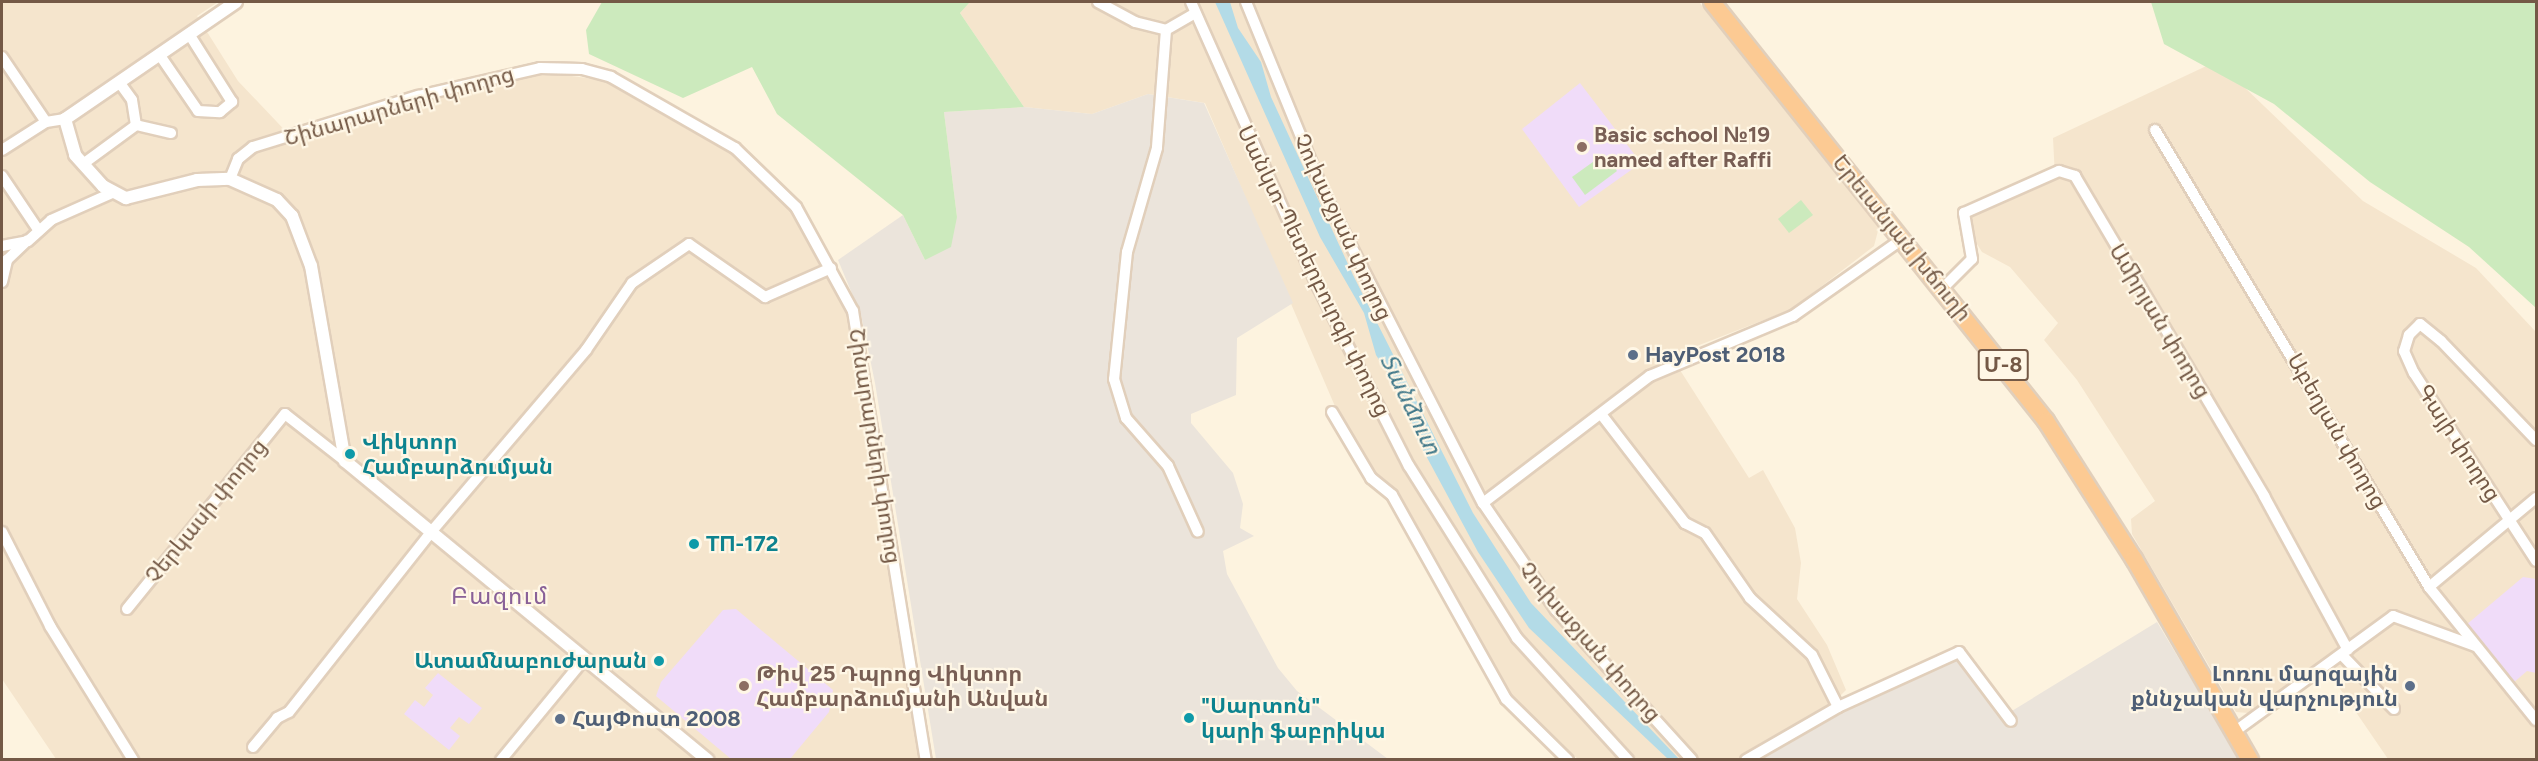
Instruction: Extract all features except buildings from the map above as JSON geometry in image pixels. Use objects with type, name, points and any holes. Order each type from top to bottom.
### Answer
[{"type":"highway","name":"Երեւանյան խճուղի","points":[[1712,2],[1943,288],[2091,489],[2250,759]]},
{"type":"street","points":[[2,150],[46,122],[65,119],[236,2]]},
{"type":"street","points":[[1098,2],[1135,22],[1166,30],[1196,13]]},
{"type":"street","name":"Սանկտ-Պետերբուրգի փողոց","points":[[1191,2],[1312,275],[1409,466],[1517,638],[1628,759]]},
{"type":"street","name":"Չուխաջյան փողոց","points":[[1246,2],[1323,191],[1483,503],[1556,610],[1692,759]]},
{"type":"street","points":[[1166,30],[1157,148],[1127,252],[1114,379],[1126,418],[1168,466],[1198,532]]},
{"type":"street","points":[[159,54],[193,106],[220,112],[232,102],[189,34]]},
{"type":"street","points":[[2,57],[46,122]]},
{"type":"street","name":"Շինարարների փողոց","points":[[231,179],[238,159],[254,147],[509,73],[582,69],[611,77],[735,148],[796,207],[853,312],[867,378],[878,480],[926,759]]},
{"type":"street","points":[[119,82],[132,100],[136,125]]},
{"type":"street","points":[[65,119],[66,137],[83,164],[112,193],[140,198],[197,180],[231,179],[276,200],[300,233],[342,415],[345,461],[708,759]]},
{"type":"street","points":[[83,164],[136,125],[171,133]]},
{"type":"street","name":"Աբեղյան փողոց","points":[[2155,130],[2429,587],[2536,720]]},
{"type":"street","name":"Ամիրյան փողոց","points":[[1943,288],[1972,259],[1964,213],[2059,171],[2075,176],[2264,496],[2345,652],[2394,709]]},
{"type":"street","points":[[2,176],[39,231]]},
{"type":"street","points":[[2,282],[7,260],[39,231],[112,193]]},
{"type":"street","points":[[1483,503],[1650,376],[1793,316],[1902,239]]},
{"type":"street","points":[[2,246],[28,241]]},
{"type":"street","points":[[253,747],[277,718],[289,712],[432,531],[586,350],[632,283],[689,244],[765,297],[831,268]]},
{"type":"street","name":"Գայի փողոց","points":[[2536,440],[2420,324],[2406,339],[2407,359],[2507,520],[2536,561]]},
{"type":"street","points":[[1332,412],[1371,478],[1392,495],[1506,699],[1568,759]]},
{"type":"street","name":"Չերկասի փողոց","points":[[127,609],[285,414],[345,461]]},
{"type":"street","points":[[1600,414],[1685,523],[1705,533],[1750,598],[1812,655],[1838,707]]},
{"type":"street","points":[[2429,587],[2536,498]]},
{"type":"street","points":[[2,532],[50,626],[133,759]]},
{"type":"street","points":[[2234,732],[2393,616],[2477,647]]},
{"type":"street","points":[[1746,759],[1838,707],[1959,652],[2011,721]]},
{"type":"street","points":[[501,759],[585,658]]},
{"type":"shaded area","points":[[2,2],[218,2],[197,16],[238,81],[295,141],[418,99],[443,98],[543,72],[608,81],[732,153],[789,207],[848,312],[871,482],[923,759],[56,759],[2,679]]},
{"type":"shaded area","points":[[970,2],[1699,2],[1879,227],[1874,246],[1792,309],[1671,356],[1749,478],[1763,470],[1795,528],[1801,563],[1797,599],[1827,645],[1846,690],[1826,710],[1737,759],[1578,759],[1521,711],[1396,493],[1373,475],[1337,411],[1205,103],[1148,94],[1092,114],[1024,107],[960,13]]},
{"type":"shaded area","points":[[2217,61],[2363,201],[2476,268],[2536,332],[2536,759],[2388,759],[2321,661],[2248,713],[2236,712],[2132,534],[2131,519],[2155,501],[2077,380],[2044,340],[2058,323],[2010,267],[1982,252],[1968,230],[1965,217],[2055,177],[2053,138]]},
{"type":"shaded area","name":"Basic school №19 named after Raffi","points":[[1580,83],[1641,163],[1579,207],[1522,129]]},
{"type":"shaded area","points":[[1148,94],[1204,103],[1293,303],[1237,338],[1236,395],[1191,414],[1191,423],[1233,473],[1243,504],[1240,528],[1254,536],[1223,551],[1227,574],[1278,668],[1297,691],[1388,759],[936,759],[875,383],[861,315],[838,260],[903,215],[925,260],[957,217],[944,112],[1024,107],[1092,114]]},
{"type":"shaded area","points":[[2523,577],[2536,579],[2536,673],[2527,671],[2513,683],[2466,625]]},
{"type":"shaded area","name":"Թիվ 25 Դպրոց Վիկտոր Համբարձումյանի Անվան","points":[[736,609],[833,690],[829,712],[790,759],[731,759],[656,696],[661,682],[723,610]]},
{"type":"shaded area","points":[[2157,622],[2239,759],[1755,760],[1841,710],[1958,658],[2002,717]]},
{"type":"shaded area","points":[[438,673],[482,708],[469,724],[459,717],[450,728],[460,736],[449,750],[404,714],[415,700],[424,707],[433,695],[425,688]]},
{"type":"green space","points":[[602,2],[970,2],[960,13],[1024,107],[944,112],[957,217],[951,247],[925,260],[903,215],[777,114],[752,67],[683,98],[589,54],[586,30]]},
{"type":"green space","points":[[2151,2],[2536,2],[2536,308],[2469,247],[2370,182],[2274,104],[2164,44]]},
{"type":"green space","points":[[1604,154],[1617,171],[1585,195],[1572,177]]},
{"type":"green space","points":[[1801,200],[1813,215],[1789,233],[1778,219]]},
{"type":"water","name":"Տանձուտ","points":[[1215,2],[1230,2],[1238,28],[1261,62],[1271,97],[1353,275],[1473,513],[1531,603],[1679,759],[1668,759],[1529,628],[1478,552],[1417,439],[1405,400],[1376,355],[1364,313],[1320,237]]},
{"type":"place","name":"Basic school №19 named after Raffi","points":[[1582,147]]},
{"type":"place","name":"HayPost 2018","points":[[1633,355]]},
{"type":"place","name":"Վիկտոր Համբարձումյան","points":[[350,454]]},
{"type":"place","name":"ТП-172","points":[[694,544]]},
{"type":"place","name":"Ատամնաբուժարան","points":[[659,661]]},
{"type":"place","name":"Թիվ 25 Դպրոց Վիկտոր Համբարձումյանի Անվան","points":[[744,686]]},
{"type":"place","name":"Լոռու մարզային քննչական վարչություն","points":[[2410,686]]},
{"type":"place","name":"\"Սարտոն\" կարի ֆաբրիկա","points":[[1189,718]]},
{"type":"place","name":"ՀայՓոստ 2008","points":[[560,719]]},
{"type":"district","name":"Բազում","points":[[500,596]]}]
